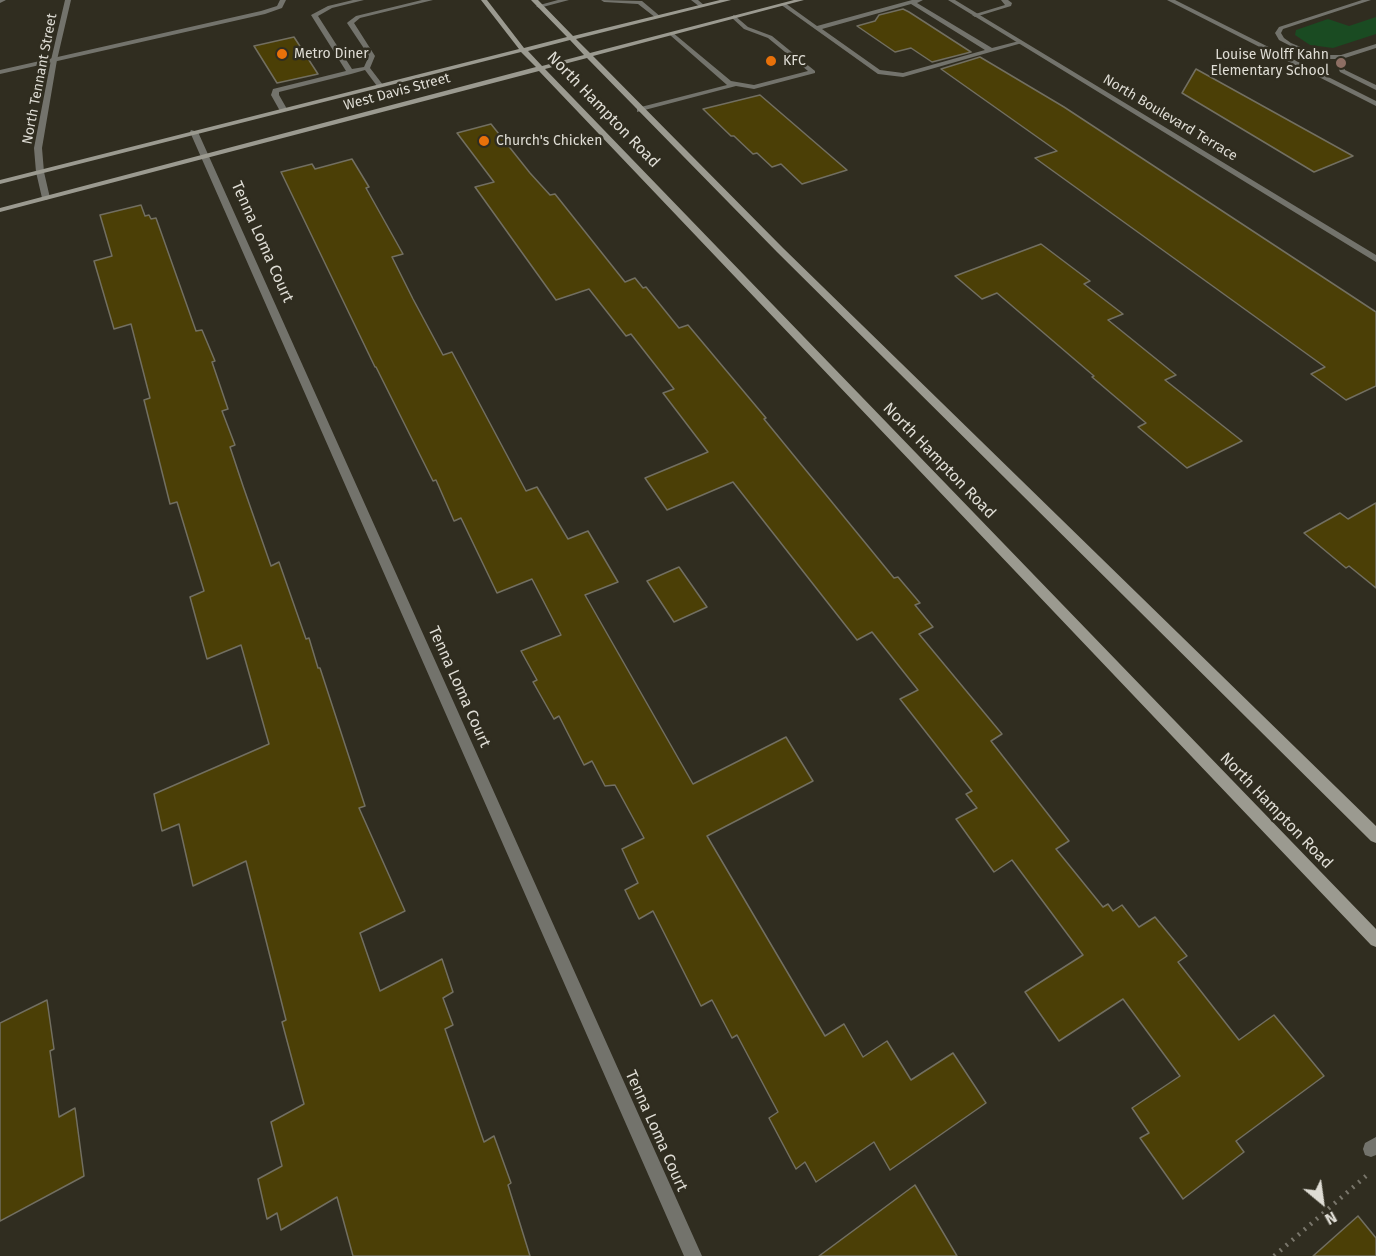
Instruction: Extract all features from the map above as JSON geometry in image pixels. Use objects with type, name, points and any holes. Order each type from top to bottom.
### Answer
[{"type":"main road","name":"North Hampton Road","points":[[484,0],[540,69],[1376,940]]},
{"type":"main road","name":"North Hampton Road","points":[[534,0],[640,110],[1376,836]]},
{"type":"main road","name":"West Davis Street","points":[[0,182],[522,49],[728,0]]},
{"type":"main road","name":"West Davis Street","points":[[0,210],[801,0]]},
{"type":"street","name":"North Tennant Street","points":[[46,198],[40,172],[38,148],[54,60],[68,0]]},
{"type":"street","points":[[0,72],[263,14],[280,7],[283,0]]},
{"type":"street","points":[[350,72],[314,15],[330,7],[361,0]]},
{"type":"street","points":[[367,68],[372,56],[350,23],[357,17],[430,0]]},
{"type":"street","points":[[539,6],[566,0]]},
{"type":"street","points":[[604,0],[640,2],[658,17]]},
{"type":"street","points":[[694,0],[702,6]]},
{"type":"street","name":"North Boulevard Terrace","points":[[951,0],[1376,259]]},
{"type":"street","points":[[975,15],[1008,6],[1009,3],[1004,0]]},
{"type":"street","points":[[1170,0],[1376,104]]},
{"type":"street","points":[[1368,0],[1281,28],[1278,33],[1289,45],[1308,53],[1327,57],[1342,57],[1376,46]]},
{"type":"street","points":[[816,28],[916,1],[991,51]]},
{"type":"street","points":[[783,4],[878,72],[903,75],[1019,43]]},
{"type":"street","points":[[672,34],[729,83],[754,87],[813,72],[770,37],[746,28],[734,17]]},
{"type":"street","points":[[1342,57],[1339,63],[1342,70],[1376,88]]},
{"type":"street","points":[[283,109],[275,95],[276,91],[367,68]]},
{"type":"street","points":[[367,68],[379,85]]},
{"type":"street","points":[[640,110],[737,84]]},
{"type":"street","name":"Tenna Loma Court","points":[[194,132],[693,1256]]},
{"type":"path","points":[[1274,1256],[1376,1168]]},
{"type":"green space","points":[[1376,17],[1376,34],[1333,48],[1310,45],[1295,35],[1296,30],[1328,19],[1349,26]]},
{"type":"building","points":[[903,9],[971,52],[932,62],[911,48],[895,52],[857,26],[875,21],[879,15]]},
{"type":"building","name":"Metro Diner","points":[[294,37],[318,74],[277,83],[254,46]]},
{"type":"building","points":[[980,57],[1064,107],[1376,312],[1376,386],[1346,400],[1311,374],[1325,367],[1035,158],[1057,151],[941,69]]},
{"type":"building","points":[[1196,69],[1353,156],[1314,172],[1182,93]]},
{"type":"building","points":[[760,95],[847,170],[802,184],[781,164],[772,167],[757,153],[753,154],[703,109]]},
{"type":"building","points":[[491,124],[550,195],[555,194],[625,282],[635,278],[643,288],[646,287],[679,328],[688,325],[894,578],[898,577],[920,603],[915,605],[933,627],[919,634],[1002,734],[991,741],[1069,841],[1056,849],[1103,907],[1108,904],[1113,911],[1122,905],[1139,927],[1155,917],[1187,956],[1178,962],[1239,1040],[1274,1015],[1324,1076],[1236,1141],[1244,1152],[1183,1199],[1140,1138],[1149,1133],[1132,1108],[1180,1076],[1123,999],[1059,1041],[1025,992],[1083,955],[1012,860],[994,872],[956,819],[977,808],[966,794],[972,791],[900,699],[918,690],[872,632],[857,640],[733,482],[667,510],[645,478],[708,452],[663,393],[674,389],[631,334],[626,336],[589,289],[556,300],[475,187],[494,182],[457,133]]},
{"type":"building","points":[[352,159],[403,254],[392,257],[413,299],[443,355],[452,352],[526,491],[537,487],[568,539],[588,531],[618,582],[585,595],[693,784],[786,737],[813,781],[707,836],[825,1036],[844,1024],[863,1057],[887,1041],[911,1080],[953,1053],[986,1103],[890,1170],[874,1142],[816,1182],[805,1162],[796,1169],[769,1118],[778,1112],[737,1035],[732,1038],[712,1000],[701,1006],[653,911],[639,919],[625,890],[638,883],[622,849],[644,838],[615,785],[605,786],[592,761],[584,765],[559,716],[554,719],[533,682],[537,680],[521,651],[561,635],[532,579],[497,593],[461,518],[454,521],[436,480],[433,481],[281,172],[312,164],[315,169]]},
{"type":"building","points":[[141,205],[145,216],[149,215],[151,219],[156,218],[196,331],[202,330],[215,361],[212,362],[228,409],[222,411],[235,445],[230,447],[243,486],[271,566],[279,562],[306,639],[309,638],[365,806],[359,808],[405,911],[360,933],[380,991],[442,959],[453,992],[443,998],[453,1025],[445,1029],[484,1142],[494,1136],[511,1183],[508,1185],[530,1256],[353,1256],[337,1197],[281,1230],[277,1213],[267,1219],[258,1179],[282,1166],[271,1122],[304,1104],[282,1022],[286,1020],[246,861],[193,886],[179,824],[162,831],[154,794],[269,744],[241,645],[207,659],[190,597],[204,591],[177,502],[170,504],[144,400],[150,398],[131,324],[114,329],[94,261],[112,256],[100,215]]},
{"type":"building","points":[[1041,244],[1090,281],[1084,284],[1123,314],[1108,320],[1176,375],[1165,380],[1242,441],[1187,468],[1138,427],[1146,423],[997,293],[982,299],[955,276]]},
{"type":"building","points":[[1376,503],[1376,588],[1349,566],[1346,568],[1304,533],[1340,513],[1348,519]]},
{"type":"building","points":[[679,567],[707,607],[674,622],[647,581]]},
{"type":"building","points":[[47,1000],[54,1049],[50,1051],[59,1117],[75,1108],[84,1176],[0,1221],[0,1023]]},
{"type":"building","points":[[915,1185],[957,1256],[819,1256]]},
{"type":"building","points":[[1358,1216],[1376,1238],[1376,1256],[1313,1256]]},
{"type":"place","name":"Metro Diner","points":[[282,54]]},
{"type":"place","name":"KFC","points":[[771,61]]},
{"type":"place","name":"Louise Wolff Kahn Elementary School","points":[[1341,63]]},
{"type":"place","name":"Church's Chicken","points":[[484,141]]}]
